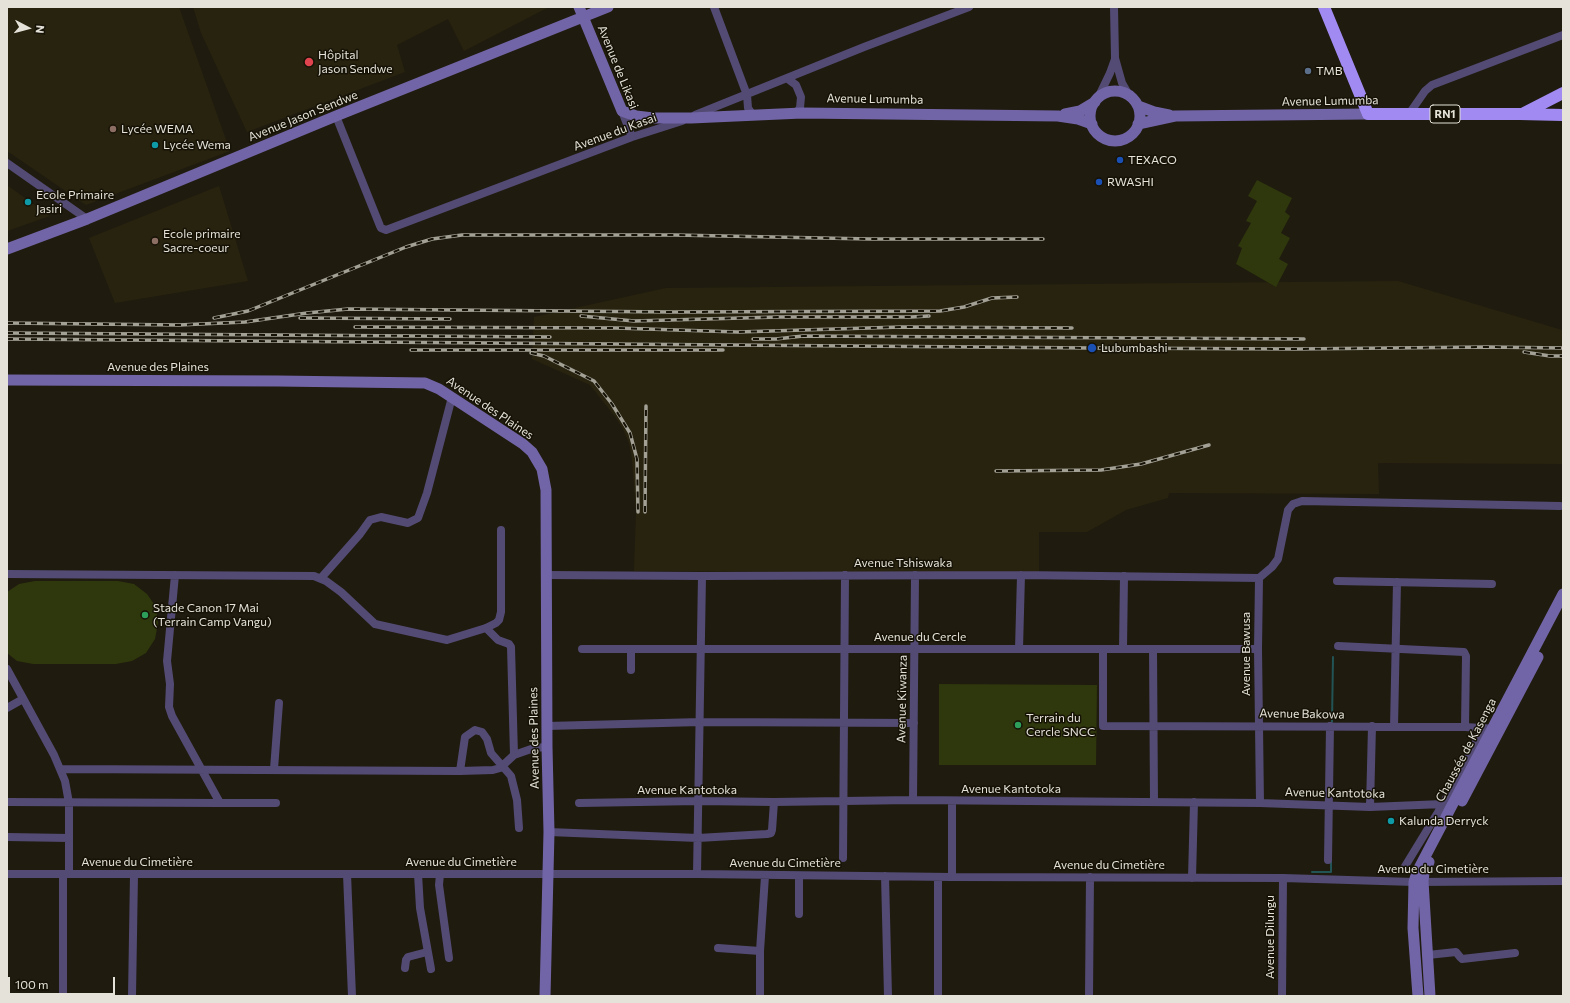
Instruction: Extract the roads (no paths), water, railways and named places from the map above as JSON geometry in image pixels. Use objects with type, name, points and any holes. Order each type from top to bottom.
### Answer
[{"type":"highway","points":[[1324,7],[1368,114]]},
{"type":"highway","name":"Avenue Lumumba","points":[[1523,114],[1563,93]]},
{"type":"highway","name":"Avenue Lumumba","points":[[1368,114],[1563,115]]},
{"type":"main road","name":"Avenue Jason Sendwe","points":[[7,249],[433,78],[581,12],[608,7]]},
{"type":"main road","name":"Avenue de Likasi","points":[[581,12],[622,111]]},
{"type":"main road","points":[[1058,116],[1080,110],[1096,100],[1111,91],[1120,91],[1129,95],[1138,106],[1140,115],[1136,130],[1127,137],[1113,140],[1100,135],[1092,124],[1091,111],[1096,100]]},
{"type":"main road","points":[[1138,106],[1154,112],[1175,116]]},
{"type":"main road","name":"Avenue Lumumba","points":[[622,111],[644,117],[691,118],[796,113],[1058,116]]},
{"type":"main road","name":"Avenue Lumumba","points":[[1138,124],[1175,116],[1368,114]]},
{"type":"main road","points":[[1058,116],[1078,119],[1092,124]]},
{"type":"main road","name":"Avenue des Plaines","points":[[7,380],[418,383],[439,388],[523,444],[539,462],[542,469],[546,490],[547,575],[547,747],[549,832],[545,996]]},
{"type":"main road","name":"Chaussée de Kasenga","points":[[1418,996],[1413,928],[1424,855],[1563,594]]},
{"type":"main road","name":"Chaussée de Kasenga","points":[[1491,728],[1563,610]]},
{"type":"main road","name":"Chaussée de Kasenga","points":[[1419,882],[1428,955],[1430,996]]},
{"type":"street","points":[[714,7],[748,95],[748,108],[752,114]]},
{"type":"street","name":"Avenue du Kasai","points":[[336,116],[380,226],[386,230],[632,137],[691,118],[864,47],[969,7]]},
{"type":"street","points":[[1114,7],[1115,58],[1120,80],[1129,95]]},
{"type":"street","points":[[1409,114],[1425,91],[1432,86],[1563,35]]},
{"type":"street","points":[[1096,100],[1110,73],[1115,58]]},
{"type":"street","points":[[788,79],[796,85],[800,97],[800,108],[796,113]]},
{"type":"street","name":"Avenue de Likasi","points":[[622,111],[632,137]]},
{"type":"street","points":[[7,163],[87,218]]},
{"type":"street","points":[[321,578],[360,534],[370,520],[381,517],[408,523],[418,518],[427,493],[452,397]]},
{"type":"street","points":[[1259,578],[1278,560],[1288,510],[1293,504],[1302,501],[1560,506]]},
{"type":"street","points":[[7,574],[314,576],[321,578],[341,592],[370,621],[380,626],[447,640],[486,628],[496,623],[500,616],[501,530]]},
{"type":"street","points":[[174,575],[167,661],[170,684],[169,707],[172,716],[220,803]]},
{"type":"street","name":"Avenue Tshiswaka","points":[[547,575],[1021,575],[1259,578]]},
{"type":"street","name":"Avenue Kiwanza","points":[[913,800],[915,575]]},
{"type":"street","points":[[1019,649],[1021,575]]},
{"type":"street","points":[[697,874],[701,722],[702,576]]},
{"type":"street","points":[[843,858],[845,576]]},
{"type":"street","points":[[1123,649],[1124,576]]},
{"type":"street","name":"Avenue Bawusa","points":[[1259,578],[1258,649],[1260,803]]},
{"type":"street","points":[[1337,581],[1492,584]]},
{"type":"street","points":[[1394,727],[1397,582]]},
{"type":"street","points":[[486,628],[498,640],[509,644],[511,647],[514,755]]},
{"type":"street","points":[[1338,646],[1461,651],[1466,653],[1465,727]]},
{"type":"street","points":[[631,648],[631,670]]},
{"type":"street","name":"Avenue du Cercle","points":[[582,649],[1258,649]]},
{"type":"street","name":"Avenue Bakowa","points":[[1104,649],[1103,726],[1259,725],[1491,728]]},
{"type":"street","points":[[1153,649],[1154,802]]},
{"type":"street","points":[[8,675],[23,699],[61,769],[69,803],[63,996]]},
{"type":"street","points":[[7,708],[23,699]]},
{"type":"street","points":[[274,769],[279,703]]},
{"type":"street","points":[[547,726],[701,722],[844,724],[914,723]]},
{"type":"street","points":[[1328,860],[1330,726]]},
{"type":"street","points":[[1370,807],[1372,726]]},
{"type":"street","points":[[1404,868],[1442,804],[1491,728]]},
{"type":"street","points":[[460,771],[466,737],[475,730],[482,732],[487,738],[491,753],[510,776],[514,785],[517,800],[519,828]]},
{"type":"street","points":[[61,769],[493,770],[500,768],[514,755],[534,748],[547,747]]},
{"type":"street","name":"Avenue Kantotoka","points":[[579,803],[699,801],[843,802],[913,800],[1260,803],[1370,807],[1442,804]]},
{"type":"street","points":[[952,801],[952,877]]},
{"type":"street","points":[[7,802],[276,803]]},
{"type":"street","points":[[549,832],[698,838],[769,834],[772,830],[774,802]]},
{"type":"street","points":[[1192,878],[1194,802]]},
{"type":"street","points":[[7,837],[69,838]]},
{"type":"street","name":"Avenue du Cimetière","points":[[7,874],[697,874],[765,876],[1283,878],[1419,882],[1563,881]]},
{"type":"street","points":[[132,996],[134,874]]},
{"type":"street","points":[[347,874],[352,996]]},
{"type":"street","points":[[418,874],[420,908],[431,969]]},
{"type":"street","points":[[440,874],[439,885],[449,958]]},
{"type":"street","points":[[760,996],[760,951],[765,876]]},
{"type":"street","points":[[799,876],[799,914]]},
{"type":"street","points":[[885,876],[888,996]]},
{"type":"street","points":[[938,877],[938,996]]},
{"type":"street","points":[[1089,996],[1090,877]]},
{"type":"street","name":"Avenue Dilungu","points":[[1282,996],[1283,878]]},
{"type":"street","points":[[718,948],[760,951]]},
{"type":"street","points":[[406,968],[406,960],[408,957],[427,952]]},
{"type":"street","points":[[1428,955],[1456,952],[1462,959],[1514,953]]},
{"type":"waterway","points":[[1332,722],[1333,657]]},
{"type":"waterway","points":[[1312,872],[1331,872],[1331,860]]},
{"type":"railway","points":[[214,318],[248,311],[406,247],[432,239],[462,235],[675,235],[870,239],[1043,239]]},
{"type":"railway","points":[[7,323],[179,325],[245,322],[348,309],[672,312],[940,311],[964,307],[992,298],[1017,297]]},
{"type":"railway","points":[[581,316],[634,321],[778,317],[929,316]]},
{"type":"railway","points":[[300,318],[450,319]]},
{"type":"railway","points":[[355,327],[616,328],[738,332],[901,327],[1072,328]]},
{"type":"railway","points":[[7,333],[550,337]]},
{"type":"railway","points":[[753,339],[776,339],[803,336],[1304,339]]},
{"type":"railway","points":[[7,339],[1092,348],[1563,348]]},
{"type":"railway","points":[[411,350],[723,350]]},
{"type":"railway","points":[[1524,352],[1550,356],[1563,356]]},
{"type":"railway","points":[[531,353],[544,356],[594,381],[612,404],[630,433],[637,459],[638,512]]},
{"type":"railway","points":[[645,512],[646,406]]},
{"type":"railway","points":[[996,471],[1101,470],[1141,464],[1209,445]]},
{"type":"place","name":"Hôpital Jason Sendwe","points":[[309,62]]},
{"type":"place","name":"TMB","points":[[1308,71]]},
{"type":"place","name":"Lycée WEMA","points":[[113,129]]},
{"type":"place","name":"Lycée Wema","points":[[155,145]]},
{"type":"place","name":"TEXACO","points":[[1120,160]]},
{"type":"place","name":"RWASHI","points":[[1099,182]]},
{"type":"place","name":"Ecole Primaire Jasiri","points":[[28,202]]},
{"type":"place","name":"Ecole primaire Sacre-coeur","points":[[155,241]]},
{"type":"place","name":"Lubumbashi","points":[[1092,348]]},
{"type":"place","name":"Stade Canon 17 Mai (Terrain Camp Vangu)","points":[[145,615]]},
{"type":"place","name":"Terrain du Cercle SNCC","points":[[1018,725]]},
{"type":"place","name":"Kalunda Derryck","points":[[1391,821]]}]
